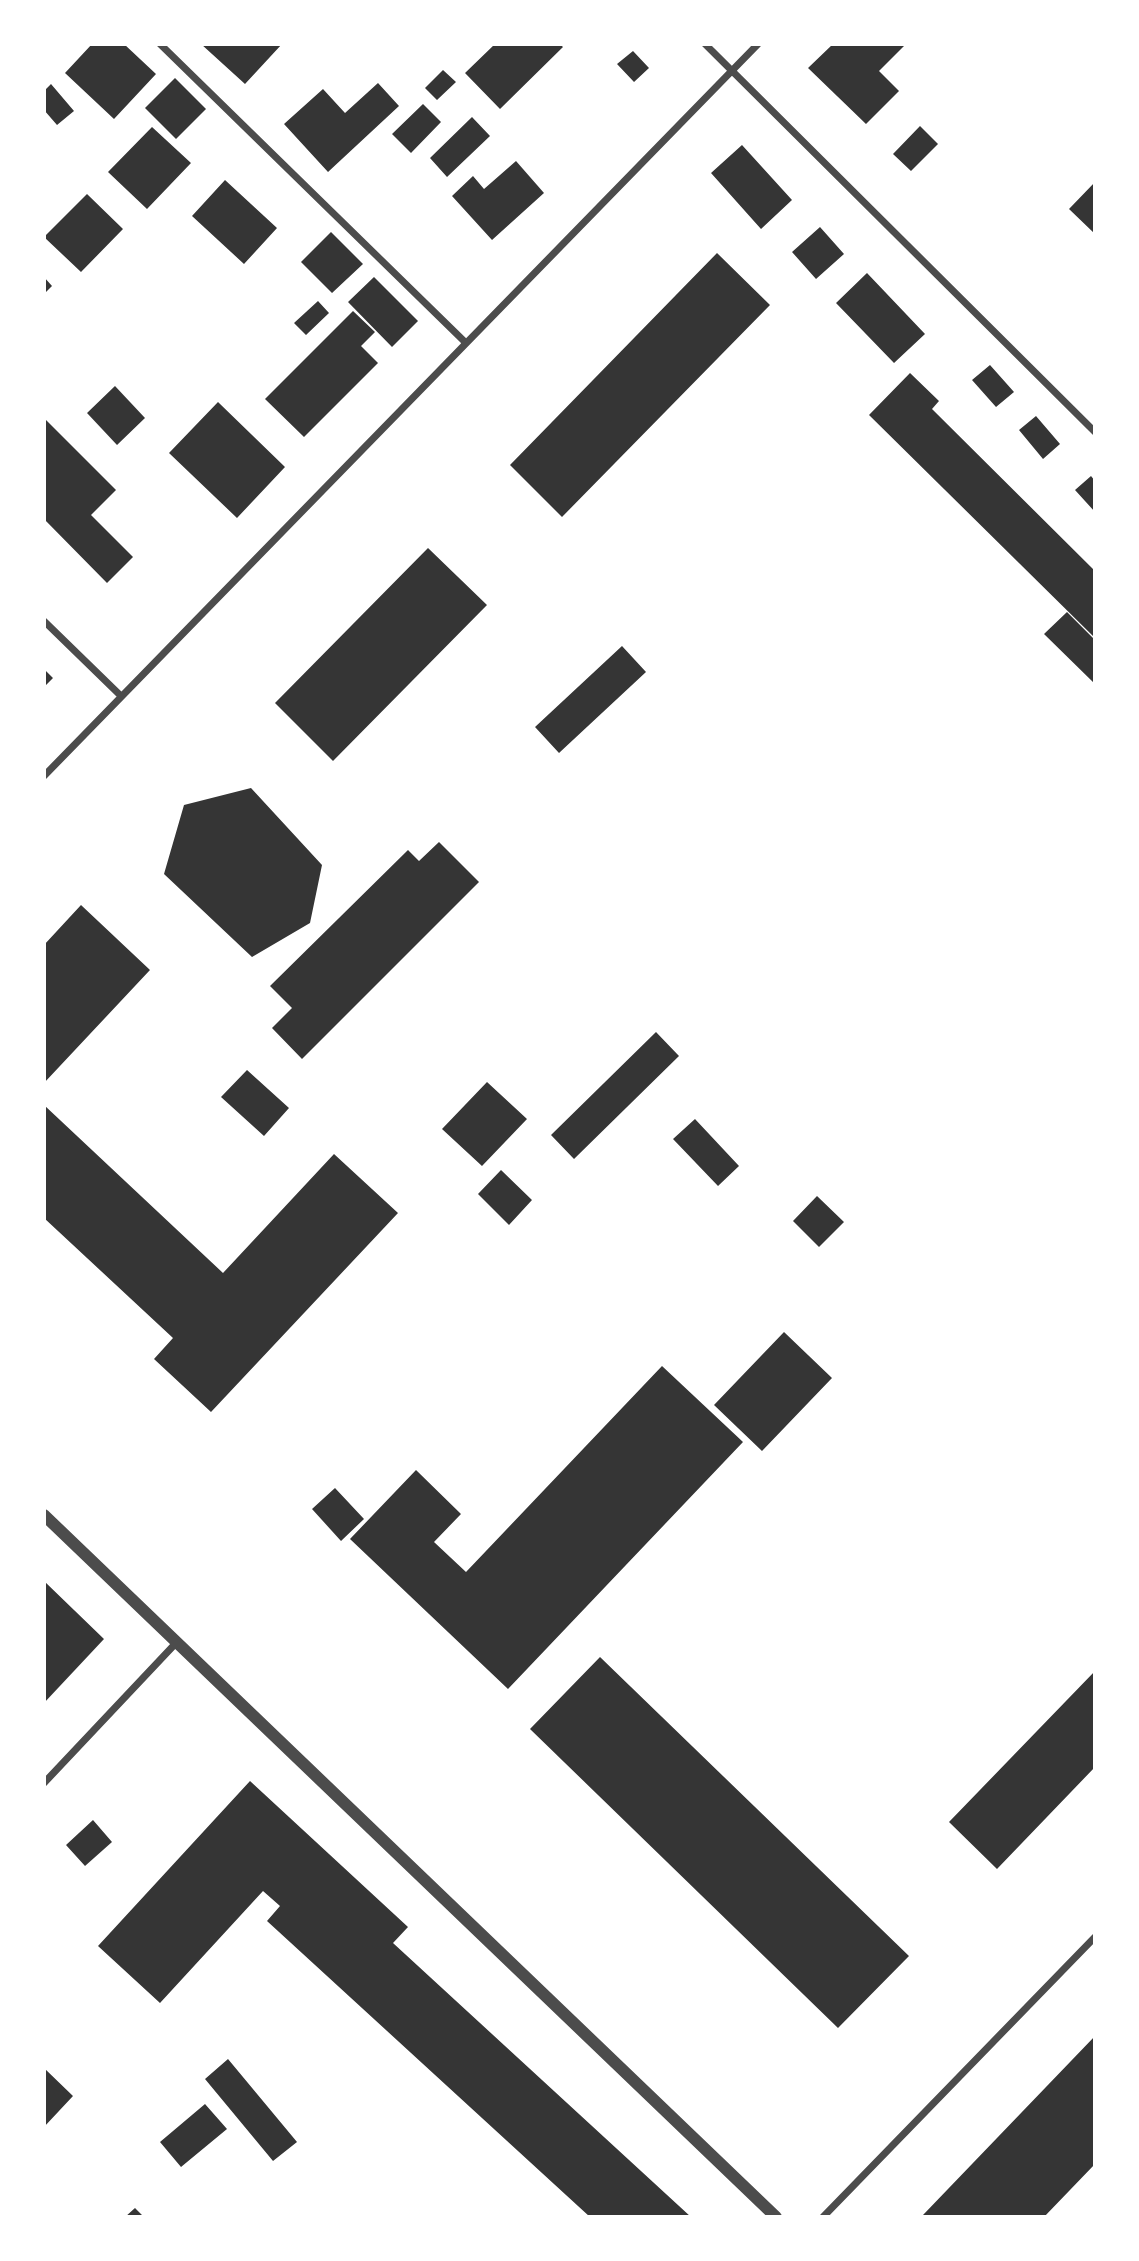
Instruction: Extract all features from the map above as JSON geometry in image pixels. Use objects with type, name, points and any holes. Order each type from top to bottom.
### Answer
[{"type":"street","points":[[160,44],[466,343]]},
{"type":"street","points":[[705,44],[1095,432]]},
{"type":"street","points":[[44,776],[758,44]]},
{"type":"street","points":[[44,621],[121,696]]},
{"type":"street","points":[[44,1516],[776,2217]]},
{"type":"street","points":[[44,1783],[176,1643]]},
{"type":"street","points":[[823,2217],[1095,1937]]},
{"type":"building","points":[[92,44],[124,44],[156,74],[114,119],[65,73]]},
{"type":"building","points":[[201,44],[282,44],[245,84]]},
{"type":"building","points":[[495,44],[560,44],[563,47],[500,109],[465,73]]},
{"type":"building","points":[[833,44],[906,44],[879,71],[899,91],[866,124],[808,68]]},
{"type":"building","points":[[633,51],[649,68],[634,82],[617,64]]},
{"type":"building","points":[[443,70],[456,82],[437,100],[425,88]]},
{"type":"building","points":[[175,78],[206,109],[176,139],[145,108]]},
{"type":"building","points":[[378,83],[399,106],[328,172],[284,124],[323,89],[345,113]]},
{"type":"building","points":[[51,84],[74,111],[57,125],[44,110],[44,91]]},
{"type":"building","points":[[423,104],[441,122],[411,153],[392,134]]},
{"type":"building","points":[[472,117],[490,136],[447,177],[430,158]]},
{"type":"building","points":[[920,126],[938,144],[911,171],[893,154]]},
{"type":"building","points":[[152,127],[191,163],[147,209],[108,172]]},
{"type":"building","points":[[742,145],[792,200],[761,229],[711,173]]},
{"type":"building","points":[[516,161],[544,193],[492,240],[452,196],[473,176],[484,189]]},
{"type":"building","points":[[225,180],[277,228],[244,264],[192,216]]},
{"type":"building","points":[[1095,182],[1095,234],[1069,209]]},
{"type":"building","points":[[87,194],[123,229],[81,272],[44,237]]},
{"type":"building","points":[[820,227],[844,254],[816,279],[792,252]]},
{"type":"building","points":[[331,232],[363,264],[332,293],[301,262]]},
{"type":"building","points":[[717,253],[770,305],[562,517],[510,465]]},
{"type":"building","points":[[867,273],[925,334],[894,363],[836,303]]},
{"type":"building","points":[[44,277],[52,286],[44,294]]},
{"type":"building","points":[[374,277],[418,321],[392,347],[348,302]]},
{"type":"building","points":[[318,301],[329,313],[306,335],[294,323]]},
{"type":"building","points":[[353,311],[375,332],[361,346],[378,363],[304,437],[265,399]]},
{"type":"building","points":[[990,365],[1014,392],[996,407],[972,380]]},
{"type":"building","points":[[910,373],[939,401],[932,409],[1095,571],[1095,638],[869,415]]},
{"type":"building","points":[[115,386],[145,418],[117,445],[87,413]]},
{"type":"building","points":[[218,402],[285,467],[237,518],[169,453]]},
{"type":"building","points":[[1036,416],[1060,444],[1043,459],[1019,430]]},
{"type":"building","points":[[44,418],[116,490],[91,515],[133,557],[107,583],[44,519]]},
{"type":"building","points":[[1091,476],[1095,481],[1095,512],[1075,490]]},
{"type":"building","points":[[428,548],[487,605],[333,761],[275,703]]},
{"type":"building","points":[[1067,612],[1095,640],[1095,684],[1044,634]]},
{"type":"building","points":[[622,646],[646,672],[559,753],[535,727]]},
{"type":"building","points":[[44,669],[53,678],[44,687]]},
{"type":"building","points":[[251,788],[322,865],[310,923],[252,957],[164,874],[184,805]]},
{"type":"building","points":[[439,842],[479,882],[302,1059],[272,1028],[292,1008],[270,986],[408,850],[419,861]]},
{"type":"building","points":[[81,905],[150,970],[44,1083],[44,945]]},
{"type":"building","points":[[656,1032],[679,1056],[574,1159],[551,1135]]},
{"type":"building","points":[[247,1070],[289,1108],[264,1136],[221,1097]]},
{"type":"building","points":[[487,1082],[527,1119],[482,1166],[442,1129]]},
{"type":"building","points":[[44,1105],[223,1273],[334,1154],[398,1213],[211,1412],[154,1359],[173,1338],[44,1218]]},
{"type":"building","points":[[695,1119],[739,1166],[718,1186],[673,1139]]},
{"type":"building","points":[[501,1170],[532,1200],[509,1225],[478,1194]]},
{"type":"building","points":[[817,1196],[844,1222],[819,1247],[793,1221]]},
{"type":"building","points":[[784,1332],[832,1378],[762,1451],[714,1405]]},
{"type":"building","points":[[662,1366],[743,1442],[508,1689],[350,1539],[416,1470],[461,1514],[434,1542],[466,1572]]},
{"type":"building","points":[[335,1488],[364,1519],[341,1541],[312,1509]]},
{"type":"building","points":[[44,1581],[104,1639],[44,1703]]},
{"type":"building","points":[[600,1657],[909,1956],[838,2028],[530,1729]]},
{"type":"building","points":[[1095,1671],[1095,1767],[997,1869],[949,1822]]},
{"type":"building","points":[[250,1781],[408,1927],[393,1943],[691,2217],[590,2217],[267,1921],[280,1906],[263,1891],[160,2003],[98,1946]]},
{"type":"building","points":[[93,1820],[112,1842],[85,1866],[66,1845]]},
{"type":"building","points":[[1095,2036],[1095,2164],[1044,2217],[925,2217],[923,2215]]},
{"type":"building","points":[[228,2059],[297,2142],[273,2161],[205,2079]]},
{"type":"building","points":[[44,2068],[73,2096],[44,2127]]},
{"type":"building","points":[[205,2104],[227,2129],[181,2167],[160,2142]]},
{"type":"building","points":[[135,2208],[144,2217],[125,2217]]}]
